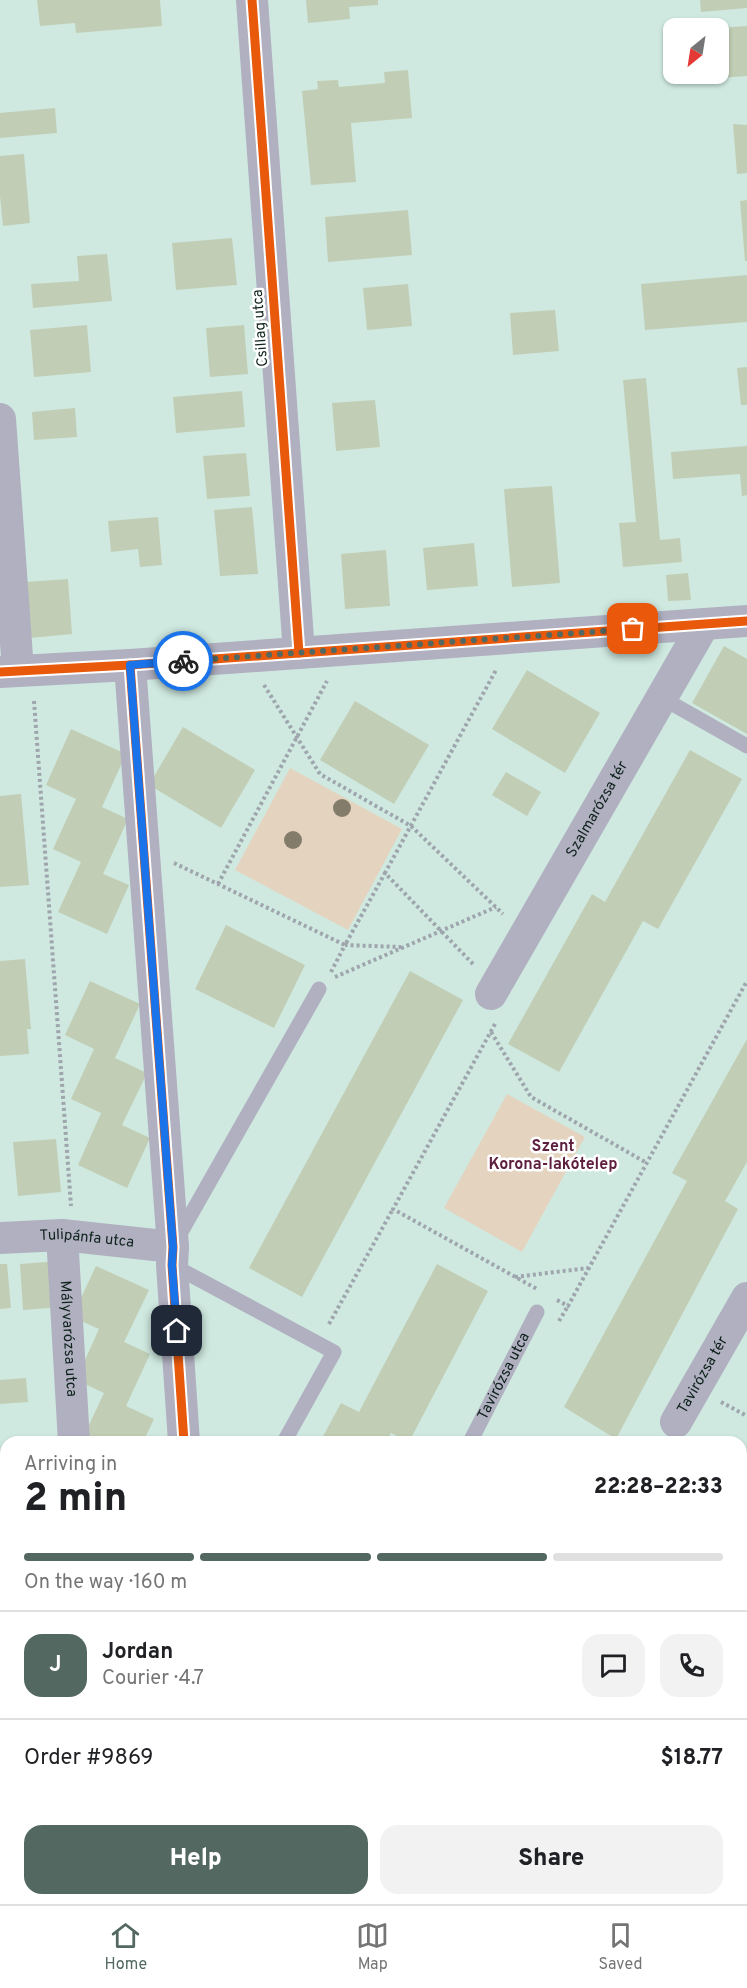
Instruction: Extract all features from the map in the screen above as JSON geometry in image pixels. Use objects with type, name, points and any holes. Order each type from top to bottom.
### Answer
[{"type":"street","name":"Csillag utca","points":[[252,0],[299,653]]},
{"type":"street","points":[[0,419],[17,671],[747,621]]},
{"type":"street","name":"Szalmarózsa tér","points":[[493,1005],[525,935],[704,624]]},
{"type":"street","points":[[130,665],[184,1436]]},
{"type":"street","name":"Tulipánfa utca","points":[[0,1238],[68,1235],[172,1256]]},
{"type":"street","name":"Mályvarózsa utca","points":[[68,1235],[74,1436]]},
{"type":"street","name":"Tavirózsa tér","points":[[676,1422],[747,1298]]},
{"type":"lane","points":[[662,698],[747,746]]},
{"type":"lane","points":[[287,1436],[334,1352],[172,1256],[319,988]]},
{"type":"lane","name":"Tavirózsa utca","points":[[473,1436],[537,1311]]},
{"type":"path","points":[[496,908],[326,981],[514,637]]},
{"type":"path","points":[[218,884],[344,650]]},
{"type":"path","points":[[246,657],[320,774],[411,826],[525,935]]},
{"type":"path","points":[[17,671],[68,1235]]},
{"type":"path","points":[[144,849],[345,945],[404,947]]},
{"type":"path","points":[[318,1343],[491,1032],[493,1005],[479,970],[385,873]]},
{"type":"path","points":[[550,1296],[568,1306],[747,981]]},
{"type":"path","points":[[491,1032],[531,1097],[647,1163]]},
{"type":"path","points":[[393,1209],[541,1291]]},
{"type":"path","points":[[515,1277],[589,1268]]},
{"type":"shaded area","points":[[290,768],[402,829],[348,930],[235,870]]},
{"type":"shaded area","points":[[507,1094],[585,1137],[522,1252],[444,1208]]},
{"type":"building","points":[[37,0],[160,0],[162,26],[76,33],[75,23],[40,26]]},
{"type":"building","points":[[306,0],[378,0],[378,5],[349,7],[350,19],[308,23]]},
{"type":"building","points":[[700,0],[747,0],[747,8],[701,12]]},
{"type":"building","points":[[747,26],[747,76],[729,77],[729,27]]},
{"type":"building","points":[[408,70],[412,118],[351,123],[356,182],[311,185],[302,91],[318,89],[317,81],[338,80],[339,87],[385,83],[384,72]]},
{"type":"building","points":[[55,108],[57,133],[0,138],[0,113]]},
{"type":"building","points":[[733,124],[747,125],[747,173],[737,174]]},
{"type":"building","points":[[24,154],[30,223],[3,226],[0,156]]},
{"type":"building","points":[[747,200],[747,261],[745,261],[740,201]]},
{"type":"building","points":[[408,210],[412,255],[328,262],[325,217]]},
{"type":"building","points":[[232,238],[237,285],[176,290],[172,243]]},
{"type":"building","points":[[107,254],[112,301],[33,308],[31,284],[79,281],[77,256]]},
{"type":"building","points":[[747,275],[747,322],[645,330],[641,284]]},
{"type":"building","points":[[408,284],[412,326],[367,330],[363,288]]},
{"type":"building","points":[[555,310],[559,351],[513,355],[510,313]]},
{"type":"building","points":[[87,325],[91,372],[34,377],[30,330]]},
{"type":"building","points":[[244,325],[248,374],[210,377],[206,328]]},
{"type":"building","points":[[747,367],[747,405],[741,405],[737,368]]},
{"type":"building","points":[[646,378],[660,540],[680,538],[682,562],[623,567],[619,523],[636,522],[623,380]]},
{"type":"building","points":[[242,391],[245,427],[176,433],[173,397]]},
{"type":"building","points":[[375,400],[380,447],[336,451],[332,403]]},
{"type":"building","points":[[75,408],[77,437],[34,440],[32,412]]},
{"type":"building","points":[[747,446],[747,495],[742,496],[740,474],[673,479],[671,452]]},
{"type":"building","points":[[246,453],[250,496],[207,499],[203,456]]},
{"type":"building","points":[[552,486],[560,583],[512,587],[504,489]]},
{"type":"building","points":[[252,507],[258,574],[220,576],[214,510]]},
{"type":"building","points":[[158,517],[162,565],[140,567],[138,549],[111,552],[108,521]]},
{"type":"building","points":[[474,543],[478,586],[427,590],[423,548]]},
{"type":"building","points":[[386,550],[390,606],[345,609],[341,554]]},
{"type":"building","points":[[688,573],[691,600],[668,601],[666,575]]},
{"type":"building","points":[[68,579],[72,634],[30,638],[25,582]]},
{"type":"building","points":[[724,646],[747,659],[747,734],[692,703]]},
{"type":"building","points":[[527,670],[600,713],[565,773],[492,729]]},
{"type":"building","points":[[355,701],[429,745],[394,804],[320,760]]},
{"type":"building","points":[[183,727],[255,770],[221,828],[149,785]]},
{"type":"building","points":[[71,729],[126,754],[102,807],[128,819],[103,874],[129,885],[107,934],[58,912],[81,862],[53,849],[76,799],[46,785]]},
{"type":"building","points":[[690,750],[742,779],[658,929],[643,921],[559,1072],[508,1044],[592,894],[605,902]]},
{"type":"building","points":[[506,772],[541,792],[527,816],[492,795]]},
{"type":"building","points":[[21,794],[29,885],[0,887],[0,796]]},
{"type":"building","points":[[226,925],[305,965],[274,1028],[195,989]]},
{"type":"building","points":[[25,959],[31,1029],[27,1029],[29,1054],[0,1056],[0,961]]},
{"type":"building","points":[[410,971],[463,1000],[302,1297],[249,1268]]},
{"type":"building","points":[[90,981],[140,1004],[115,1058],[147,1073],[122,1125],[150,1138],[127,1188],[78,1165],[101,1113],[71,1099],[94,1049],[65,1035]]},
{"type":"building","points":[[747,1039],[747,1162],[725,1201],[738,1209],[618,1436],[611,1436],[564,1407],[687,1181],[672,1173]]},
{"type":"building","points":[[56,1139],[61,1192],[18,1196],[13,1142]]},
{"type":"building","points":[[60,1261],[63,1307],[23,1310],[20,1264]]},
{"type":"building","points":[[0,1264],[7,1264],[11,1308],[0,1309]]},
{"type":"building","points":[[437,1264],[488,1291],[412,1436],[397,1436],[391,1433],[389,1436],[323,1436],[341,1403],[359,1412]]},
{"type":"building","points":[[96,1266],[149,1290],[124,1342],[150,1354],[126,1406],[154,1419],[146,1436],[84,1436],[104,1393],[76,1380],[99,1329],[72,1317]]},
{"type":"building","points":[[26,1378],[28,1402],[0,1404],[0,1380]]},
{"type":"cycle path","points":[[252,0],[299,653]]},
{"type":"cycle path","points":[[0,672],[130,665],[747,621]]},
{"type":"cycle path","points":[[130,665],[173,1247],[172,1265],[184,1436]]},
{"type":"way so far","points":[[183,661],[633,629]]},
{"type":"district","name":"Szent Korona-lakótelep","points":[[553,1156]]},
{"type":"route","points":[[177,1331],[172,1265],[173,1247],[130,665],[183,661]]}]
